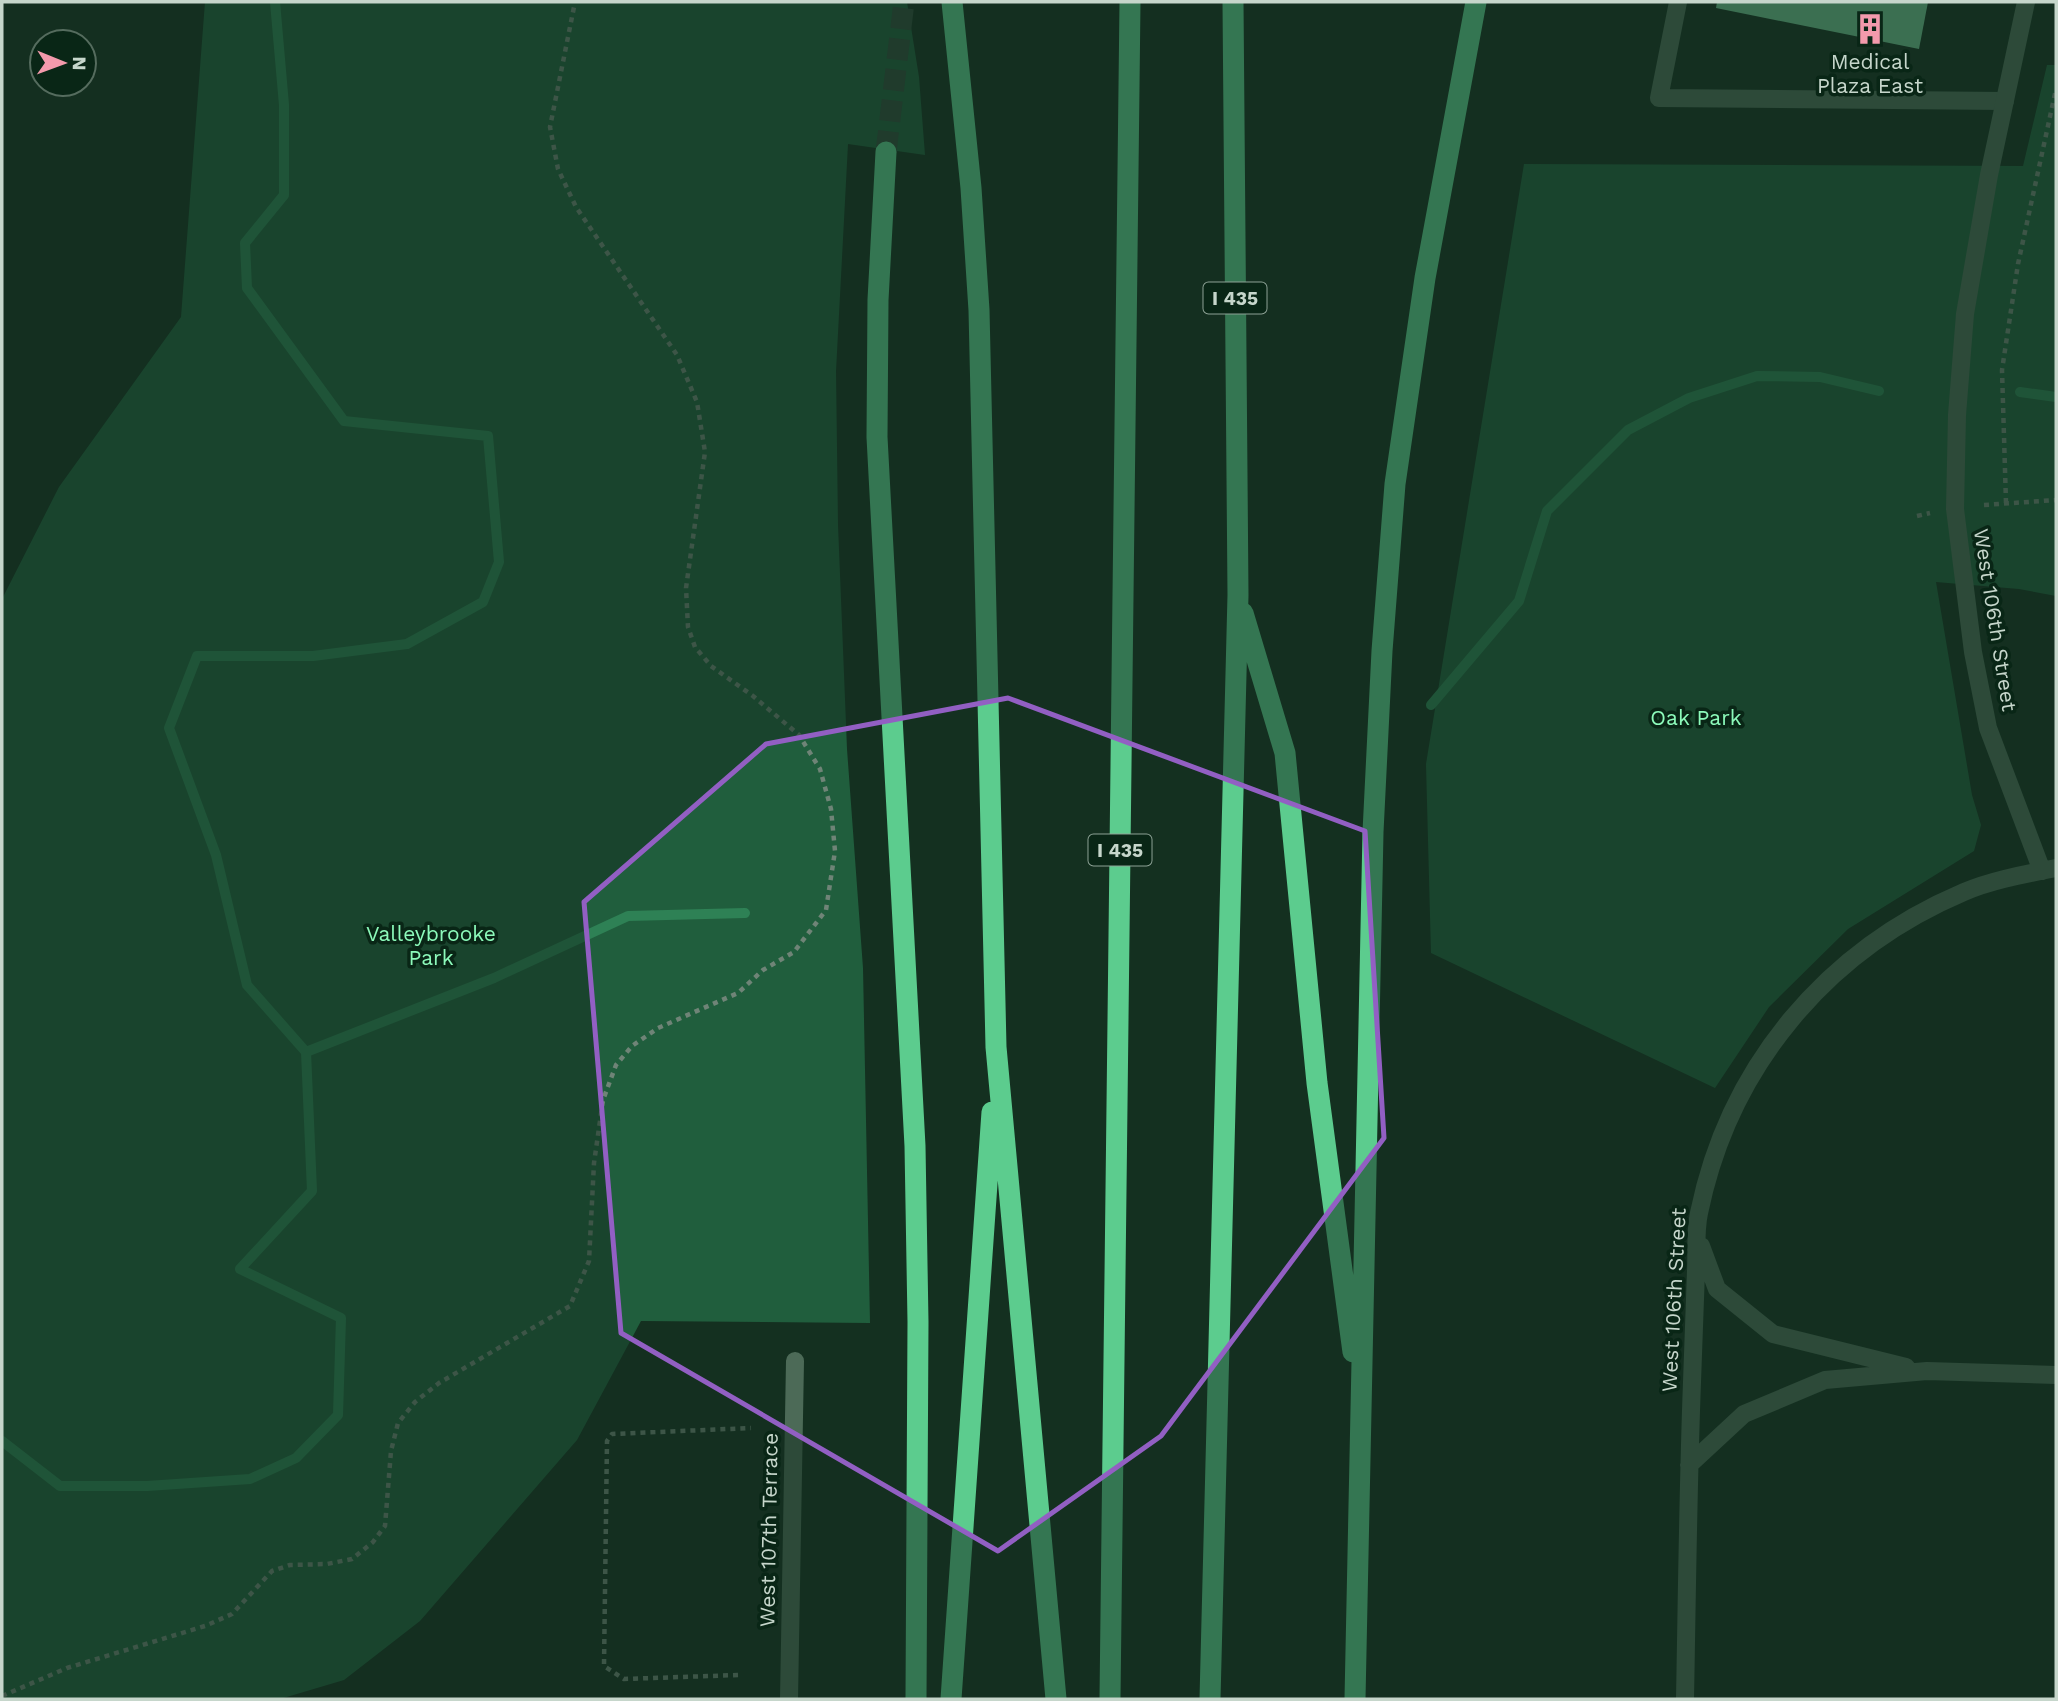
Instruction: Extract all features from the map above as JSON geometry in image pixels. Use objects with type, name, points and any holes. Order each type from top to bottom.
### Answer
[{"type":"highway","points":[[952,2],[971,188],[979,310],[996,1047],[1056,1699]]},
{"type":"highway","name":"I 435","points":[[1111,1699],[1130,2]]},
{"type":"highway","name":"I 435","points":[[1210,1699],[1238,595],[1233,2]]},
{"type":"highway","points":[[1355,1699],[1373,832],[1384,623],[1395,484],[1424,278],[1476,2]]},
{"type":"highway","points":[[886,152],[878,300],[877,437],[915,1146],[918,1322],[916,1699]]},
{"type":"highway","points":[[1238,595],[1285,753],[1317,1083],[1362,1420]]},
{"type":"highway","points":[[951,1699],[996,1047]]},
{"type":"street","points":[[1678,2],[1660,98],[2005,101]]},
{"type":"street","name":"West 106th Street","points":[[1685,1699],[1689,1465],[1699,1215],[1717,1145],[1732,1109],[1764,1053],[1808,998],[1867,947],[1927,909],[1967,890],[2049,869],[1988,728],[1973,652],[1955,509],[1957,415],[1965,314],[1989,175],[2026,2]]},
{"type":"street","points":[[1698,1236],[1717,1289],[1773,1334],[1927,1371]]},
{"type":"street","name":"West 107th Terrace","points":[[789,1699],[795,1361]]},
{"type":"street","points":[[1689,1465],[1744,1414],[1825,1380],[1927,1371],[2056,1375]]},
{"type":"path","points":[[2,1696],[67,1668],[205,1626],[232,1614],[272,1571],[290,1565],[327,1564],[352,1559],[373,1542],[385,1526],[391,1451],[398,1423],[415,1402],[439,1383],[570,1306],[589,1261],[594,1163],[603,1100],[616,1065],[632,1045],[658,1028],[738,993],[763,970],[794,953],[826,910],[835,851],[831,808],[820,769],[799,735],[753,696],[710,666],[695,647],[688,627],[686,589],[705,452],[697,402],[677,355],[576,207],[558,169],[550,127],[575,2]]},
{"type":"path","points":[[2006,502],[2002,370],[2018,264],[2056,89]]},
{"type":"path","points":[[1917,516],[2006,502],[2056,500]]},
{"type":"path","points":[[738,1675],[624,1679],[604,1666],[607,1441],[612,1434],[751,1428]]},
{"type":"highlighted area","points":[[1008,698],[1365,831],[1384,1138],[1161,1436],[998,1551],[621,1333],[584,902],[766,744]]},
{"type":"green space","name":"Valleybrooke Park","points":[[205,2],[907,2],[919,77],[925,155],[848,144],[836,371],[838,525],[847,749],[863,968],[870,1323],[641,1321],[577,1440],[420,1621],[344,1680],[280,1699],[2,1699],[2,599],[59,487],[181,317]]},
{"type":"green space","name":"Oak Park","points":[[2047,65],[2056,65],[2056,596],[2019,589],[1936,582],[1972,795],[1981,825],[1974,851],[1848,929],[1769,1007],[1715,1088],[1431,953],[1426,764],[1524,164],[2023,166]]},
{"type":"building","name":"Medical Plaza East","points":[[1717,2],[1928,2],[1919,49],[1716,8]]},
{"type":"waterway","points":[[2,1441],[60,1486],[147,1486],[250,1479],[296,1458],[338,1415],[341,1318],[240,1269],[312,1191],[306,1052],[247,985],[216,855],[169,728],[197,656],[313,656],[407,644],[483,602],[499,562],[488,436],[344,421],[247,288],[245,243],[284,195],[284,105],[275,2]]},
{"type":"waterway","points":[[1431,705],[1519,601],[1547,511],[1628,430],[1689,398],[1757,376],[1820,377],[1879,391]]},
{"type":"waterway","points":[[2020,392],[2056,397]]},
{"type":"waterway","points":[[306,1052],[494,978],[628,916],[745,913]]},
{"type":"tunnel","points":[[886,152],[904,2]]},
{"type":"place","name":"Medical Plaza East","points":[[1870,29]]}]
